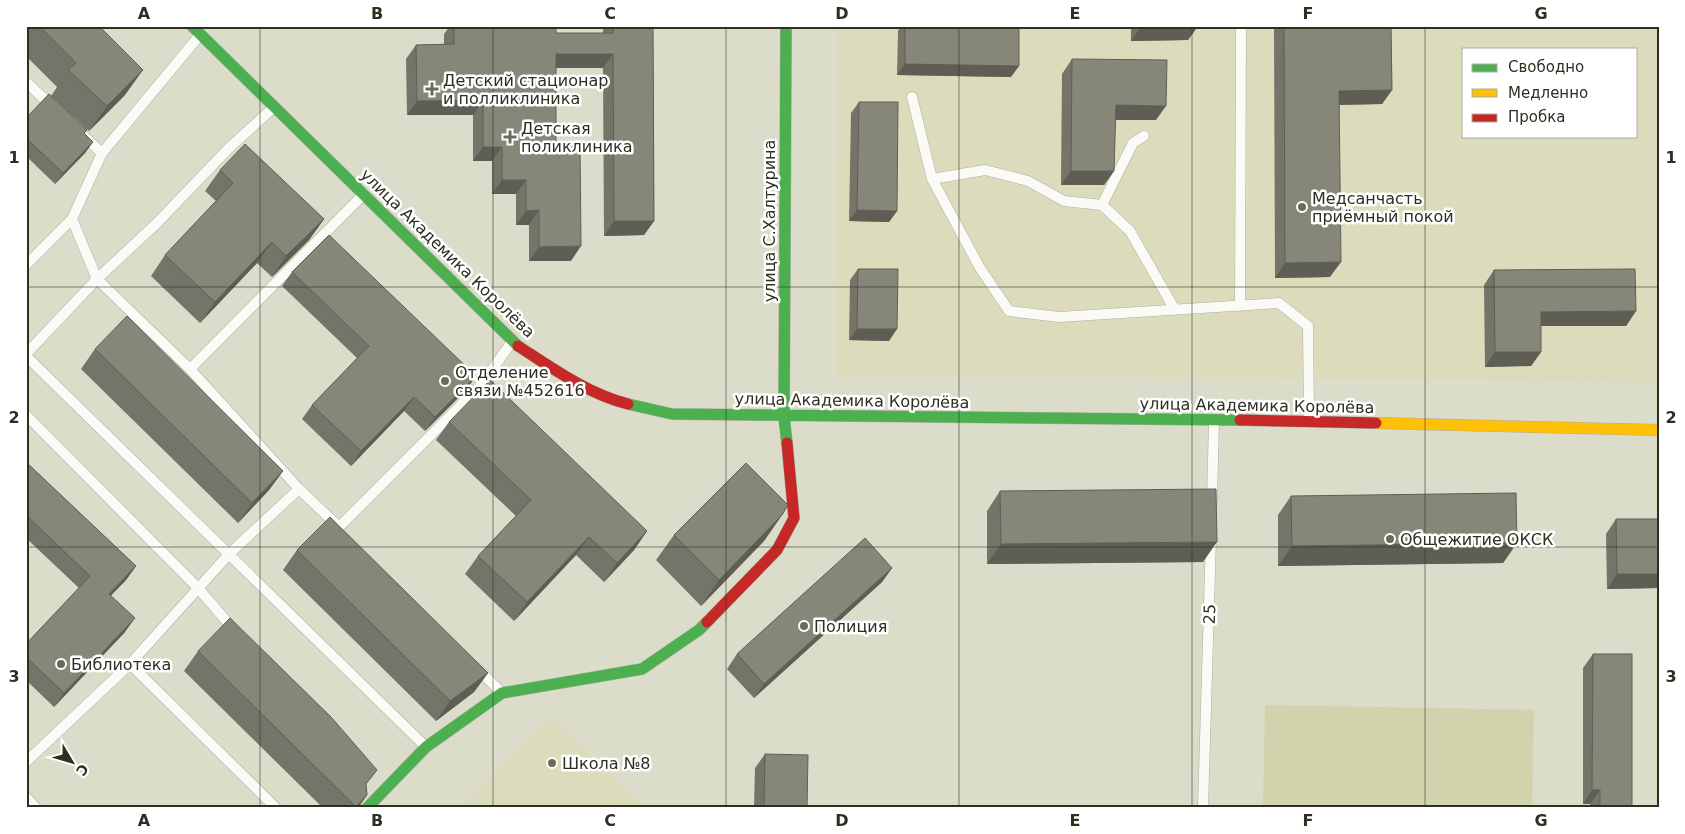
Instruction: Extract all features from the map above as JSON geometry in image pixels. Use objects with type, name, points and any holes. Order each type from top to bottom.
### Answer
[{"type":"street","name":"улица Академика Королёва","points":[[192,26],[512,342],[564,376],[616,401],[672,414],[784,417],[1214,419],[1659,430]]},
{"type":"street","name":"улица С.Халтурина","points":[[502,693],[642,669],[699,630],[777,550],[794,518],[784,417],[786,26]]},
{"type":"street","points":[[367,808],[374,793],[426,747],[502,693]]},
{"type":"lane","points":[[1240,306],[1241,26]]},
{"type":"lane","points":[[26,265],[72,219],[102,153],[200,35]]},
{"type":"lane","points":[[26,82],[61,114]]},
{"type":"lane","points":[[912,97],[932,179],[980,268],[1010,311],[1059,317],[1280,303],[1308,326],[1309,422]]},
{"type":"lane","points":[[274,108],[230,147],[157,223],[97,279],[26,355],[426,747]]},
{"type":"lane","points":[[74,127],[102,153]]},
{"type":"lane","points":[[1102,204],[1132,143],[1144,136]]},
{"type":"lane","points":[[932,179],[986,170],[1028,181],[1064,201],[1102,204],[1130,231],[1175,310]]},
{"type":"lane","points":[[190,369],[364,194]]},
{"type":"lane","points":[[72,219],[97,279],[190,369],[299,489],[343,530],[481,385],[512,342]]},
{"type":"lane","points":[[26,415],[198,588],[243,640]]},
{"type":"lane","points":[[1212,509],[1214,419]]},
{"type":"lane","points":[[26,762],[130,664],[230,553],[299,489]]},
{"type":"lane","name":"25","points":[[1203,808],[1211,529]]},
{"type":"lane","points":[[468,658],[502,693]]},
{"type":"lane","points":[[130,664],[276,808]]},
{"type":"lane","points":[[26,797],[36,808]]},
{"type":"shaded area","points":[[837,26],[1659,26],[1659,381],[836,377]]},
{"type":"shaded area","points":[[1265,705],[1534,710],[1532,808],[1263,808]]},
{"type":"shaded area","name":"Школа №8","points":[[550,718],[645,808],[462,808]]},
{"type":"building","points":[[39,26],[99,26],[143,70],[107,106],[68,70],[76,63]]},
{"type":"building","points":[[454,26],[556,26],[556,33],[613,33],[613,26],[653,26],[654,221],[614,221],[613,54],[556,54],[556,145],[580,145],[581,246],[539,247],[539,210],[526,211],[526,180],[502,180],[502,147],[483,147],[483,100],[417,101],[416,45],[454,44]]},
{"type":"building","points":[[905,26],[1019,26],[1019,66],[905,64]]},
{"type":"building","name":"Медсанчасть приёмный покой","points":[[1284,26],[1391,26],[1392,90],[1339,91],[1341,262],[1285,263]]},
{"type":"building","points":[[1072,59],[1167,60],[1166,106],[1116,105],[1114,171],[1071,171]]},
{"type":"building","points":[[49,94],[87,130],[84,133],[93,142],[63,173],[26,138],[26,118]]},
{"type":"building","points":[[859,102],[898,102],[897,211],[857,210]]},
{"type":"building","points":[[245,144],[324,219],[286,256],[272,242],[215,302],[165,255],[233,183],[220,170]]},
{"type":"building","points":[[329,235],[476,376],[435,417],[414,397],[361,451],[312,405],[369,346],[292,272]]},
{"type":"building","points":[[858,269],[898,269],[897,329],[857,329]]},
{"type":"building","points":[[1635,269],[1636,311],[1541,312],[1541,352],[1495,352],[1494,270]]},
{"type":"building","points":[[127,316],[283,471],[252,503],[95,349]]},
{"type":"building","points":[[490,380],[647,531],[617,563],[589,537],[527,602],[478,556],[531,500],[449,422]]},
{"type":"building","points":[[26,462],[136,566],[109,594],[135,618],[64,693],[26,657],[26,644],[90,576],[26,515]]},
{"type":"building","points":[[746,463],[788,505],[782,515],[719,580],[674,535]]},
{"type":"building","points":[[1216,489],[1217,542],[1001,544],[1000,491]]},
{"type":"building","points":[[1516,493],[1517,543],[1292,546],[1291,496]]},
{"type":"building","points":[[330,517],[488,673],[450,701],[297,550]]},
{"type":"building","points":[[1616,519],[1659,519],[1659,574],[1617,574]]},
{"type":"building","name":"Полиция","points":[[865,538],[892,568],[764,684],[737,654]]},
{"type":"building","points":[[230,618],[331,717],[377,770],[366,784],[367,795],[356,807],[198,651]]},
{"type":"building","points":[[1593,654],[1632,654],[1632,808],[1600,808],[1600,790],[1592,790]]},
{"type":"building","points":[[765,754],[808,755],[807,808],[764,808]]},
{"type":"traffic: fast","points":[[192,26],[518,346]]},
{"type":"traffic: fast","points":[[786,26],[784,417],[787,443]]},
{"type":"traffic: fast","points":[[628,404],[672,414],[1240,420]]},
{"type":"traffic: fast","points":[[367,808],[426,747],[502,693],[642,669],[699,630],[707,622]]},
{"type":"traffic: slow","points":[[1376,423],[1659,430]]},
{"type":"traffic: jam","points":[[518,346],[585,387],[613,400],[628,404]]},
{"type":"traffic: jam","points":[[1240,420],[1376,423]]},
{"type":"traffic: jam","points":[[707,622],[777,550],[794,518],[787,443]]},
{"type":"place","name":"Детский стационар и полликлиника","points":[[432,89]]},
{"type":"place","name":"Детская поликлиника","points":[[510,137]]},
{"type":"place","name":"Медсанчасть приёмный покой","points":[[1302,207]]},
{"type":"place","name":"Отделение связи №452616","points":[[445,381]]},
{"type":"place","name":"Общежитие ОКСК","points":[[1390,539]]},
{"type":"place","name":"Полиция","points":[[804,626]]},
{"type":"place","name":"Библиотека","points":[[61,664]]},
{"type":"place","name":"Школа №8","points":[[552,763]]}]
